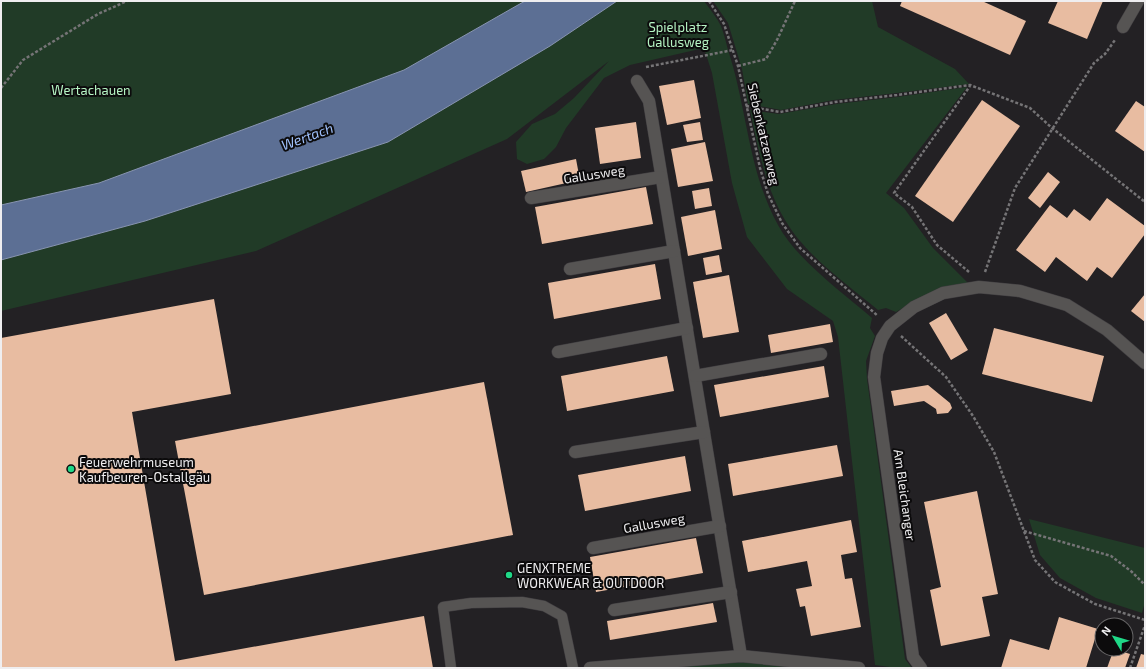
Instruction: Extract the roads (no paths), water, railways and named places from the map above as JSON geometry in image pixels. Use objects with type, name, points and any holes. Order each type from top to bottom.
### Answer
[{"type":"street","points":[[1123,27],[1138,1]]},
{"type":"street","points":[[637,82],[649,101],[741,656]]},
{"type":"street","name":"Gallusweg","points":[[530,198],[661,177]]},
{"type":"street","points":[[570,269],[674,251]]},
{"type":"street","name":"Am Bleichanger","points":[[921,668],[913,658],[874,377],[877,353],[882,338],[890,326],[914,306],[943,293],[979,287],[1020,291],[1067,305],[1107,330],[1145,362]]},
{"type":"street","points":[[558,352],[687,328]]},
{"type":"street","points":[[695,376],[821,354]]},
{"type":"street","points":[[575,452],[704,432]]},
{"type":"street","name":"Gallusweg","points":[[593,548],[720,526]]},
{"type":"street","points":[[614,610],[731,592]]},
{"type":"street","points":[[590,668],[741,656],[859,668]]},
{"type":"lane","points":[[452,668],[443,607],[471,603],[522,602],[544,606],[562,616],[572,668]]},
{"type":"water","name":"Wertach","points":[[525,1],[617,1],[550,46],[388,142],[145,221],[1,260],[1,205],[99,183],[404,70]]},
{"type":"place","name":"Feuerwehrmuseum Kaufbeuren-Ostallgäu","points":[[71,469]]},
{"type":"place","name":"GENXTREME WORKWEAR & OUTDOOR","points":[[509,575]]},
{"type":"park label","name":"Spielplatz Gallusweg","points":[[678,34]]},
{"type":"park label","name":"Wertachauen","points":[[91,90]]}]
